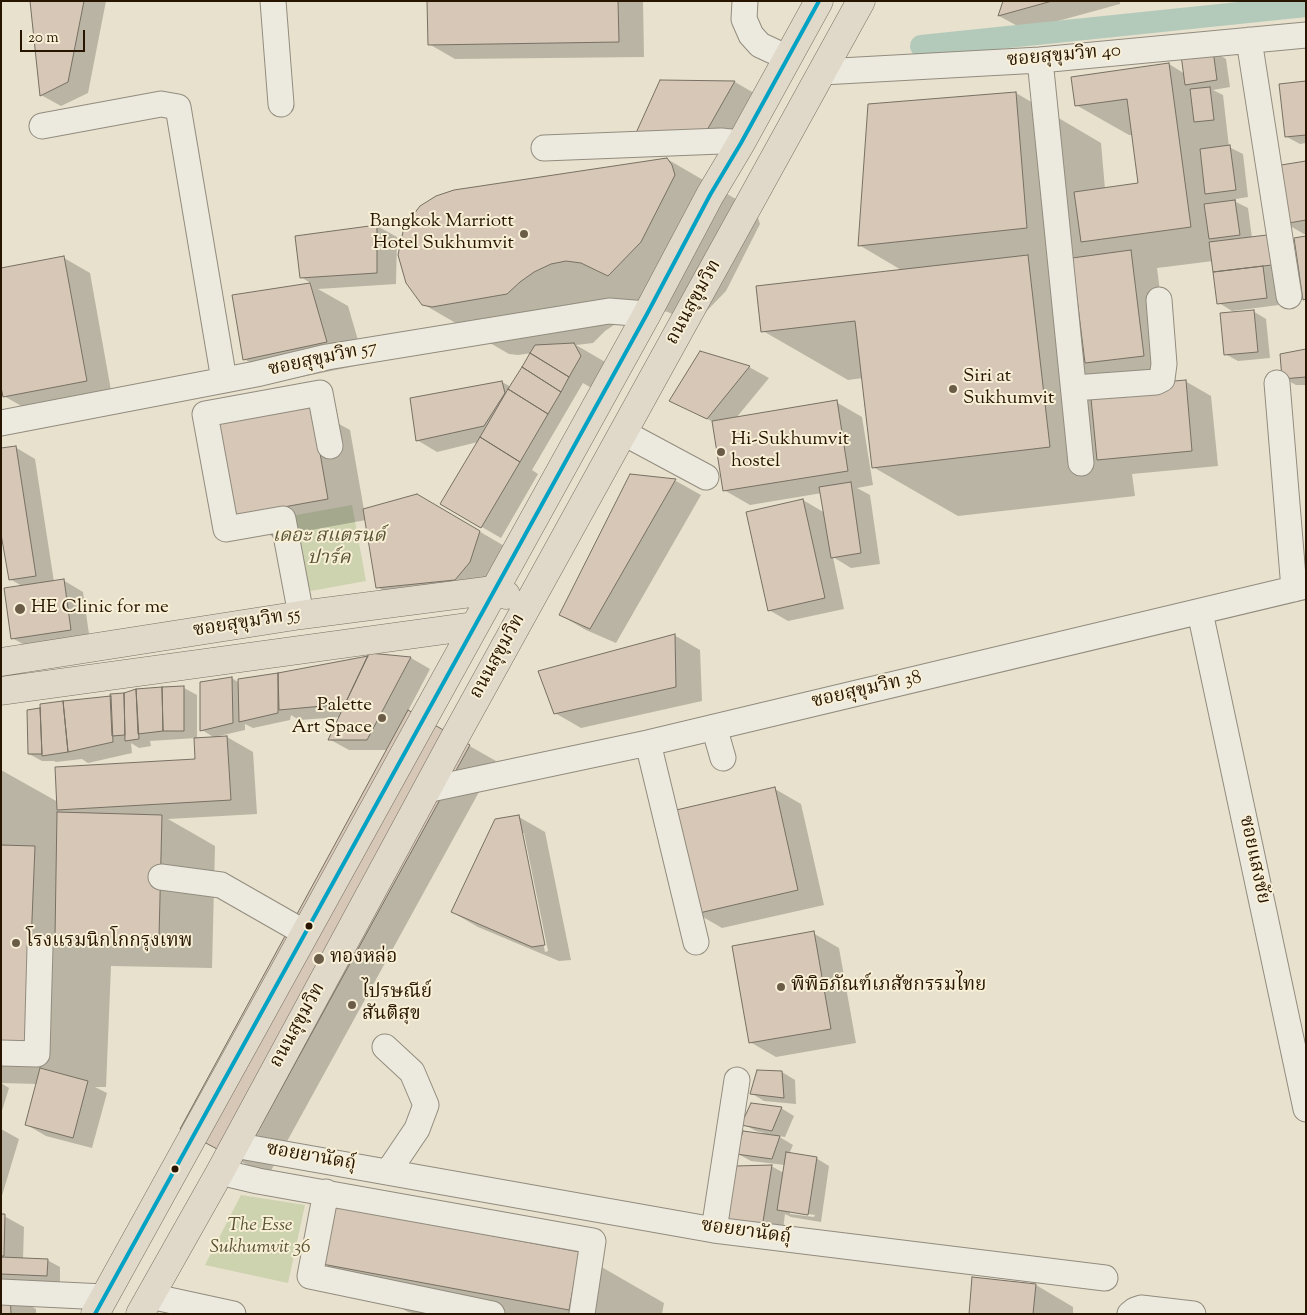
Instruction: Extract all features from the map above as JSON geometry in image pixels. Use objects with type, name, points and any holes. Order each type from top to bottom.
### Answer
[{"type":"main road","name":"ถนนสุขุมวิท","points":[[99,1305],[647,314],[710,195],[819,1]]},
{"type":"main road","name":"ถนนสุขุมวิท","points":[[145,1305],[220,1172],[505,645],[624,433],[861,1]]},
{"type":"main road","points":[[788,58],[822,72]]},
{"type":"main road","points":[[494,590],[528,604]]},
{"type":"main road","name":"ซอยสุขุมวิท 55","points":[[1,662],[301,615],[494,590]]},
{"type":"main road","points":[[474,626],[505,645]]},
{"type":"main road","name":"ซอยสุขุมวิท 55","points":[[1,691],[474,626]]},
{"type":"street","points":[[273,1],[281,104]]},
{"type":"street","points":[[745,1],[744,19],[751,35],[760,44],[788,58]]},
{"type":"street","name":"ซอยสุขุมวิท 40","points":[[822,72],[1040,60],[1306,35]]},
{"type":"street","points":[[1249,40],[1289,296]]},
{"type":"street","points":[[1040,60],[1081,463]]},
{"type":"street","points":[[42,126],[161,104],[178,107],[224,380]]},
{"type":"street","points":[[544,148],[721,141],[741,142]]},
{"type":"street","points":[[1074,388],[1162,380],[1164,364],[1159,300]]},
{"type":"street","name":"ซอยสุขุมวิท 57","points":[[1,422],[224,380],[327,357],[609,311],[647,314]]},
{"type":"street","points":[[300,364],[304,396]]},
{"type":"street","points":[[1277,383],[1300,588]]},
{"type":"street","points":[[301,615],[283,519],[226,529],[205,414],[320,393],[330,446]]},
{"type":"street","points":[[624,433],[706,477]]},
{"type":"street","name":"ซอยสุขุมวิท 38","points":[[426,790],[648,743],[1300,588]]},
{"type":"street","name":"ซอยแสงชัย","points":[[1200,612],[1306,1110]]},
{"type":"street","points":[[714,727],[723,758]]},
{"type":"street","points":[[648,743],[696,942]]},
{"type":"street","points":[[161,877],[221,885],[305,933]]},
{"type":"street","points":[[1,1052],[37,1054],[40,947]]},
{"type":"street","points":[[385,1047],[412,1072],[426,1106],[417,1129],[388,1172]]},
{"type":"street","points":[[714,1230],[737,1080]]},
{"type":"street","name":"ซอยยานัดถุ์","points":[[234,1144],[714,1230],[1105,1278]]},
{"type":"street","points":[[220,1172],[258,1181],[593,1241],[582,1314]]},
{"type":"street","points":[[326,1192],[310,1276],[492,1314]]},
{"type":"street","points":[[1,1292],[99,1305]]},
{"type":"street","points":[[145,1305],[233,1314]]},
{"type":"street","points":[[1130,1314],[1141,1308],[1193,1314]]},
{"type":"green space","name":"เดอะ สแตรนด์ ปาร์ค","points":[[352,505],[366,581],[305,592],[291,516]]},
{"type":"green space","name":"The Esse Sukhumvit 36","points":[[241,1195],[305,1205],[288,1283],[205,1265]]},
{"type":"building","points":[[30,1],[84,1],[68,82],[40,96]]},
{"type":"building","points":[[427,1],[618,1],[619,42],[428,45]]},
{"type":"building","points":[[1003,1],[1052,1],[998,16]]},
{"type":"building","points":[[1213,50],[1217,80],[1185,85],[1181,55]]},
{"type":"building","points":[[1169,63],[1191,227],[1081,242],[1074,192],[1138,183],[1127,99],[1075,106],[1071,77]]},
{"type":"building","points":[[660,80],[735,81],[702,139],[631,144]]},
{"type":"building","points":[[1306,81],[1306,135],[1285,137],[1279,84]]},
{"type":"building","points":[[1210,87],[1214,120],[1194,122],[1190,89]]},
{"type":"building","points":[[1016,92],[1027,228],[858,246],[868,104]]},
{"type":"building","points":[[1230,145],[1236,190],[1205,194],[1200,149]]},
{"type":"building","name":"Bangkok Marriott Hotel Sukhumvit","points":[[667,158],[672,165],[675,175],[641,242],[608,276],[581,263],[566,261],[551,264],[534,272],[507,294],[432,307],[422,305],[406,283],[398,255],[404,227],[420,206],[436,196],[454,190]]},
{"type":"building","points":[[1306,161],[1306,220],[1283,224],[1275,166]]},
{"type":"building","points":[[1235,200],[1240,235],[1209,239],[1204,204]]},
{"type":"building","points":[[377,225],[377,273],[300,278],[295,236]]},
{"type":"building","points":[[1267,235],[1272,265],[1213,272],[1209,242]]},
{"type":"building","points":[[1306,236],[1306,299],[1303,300],[1294,238]]},
{"type":"building","points":[[1131,250],[1144,356],[1085,363],[1072,258]]},
{"type":"building","name":"Siri at Sukhumvit","points":[[1028,255],[1050,447],[872,468],[855,321],[761,332],[756,286]]},
{"type":"building","points":[[64,256],[87,381],[3,397],[1,387],[1,268]]},
{"type":"building","points":[[1263,266],[1267,298],[1217,304],[1213,272]]},
{"type":"building","points":[[310,283],[327,342],[243,360],[232,295]]},
{"type":"building","points":[[1254,310],[1258,352],[1224,355],[1220,313]]},
{"type":"building","points":[[574,343],[581,356],[569,377],[530,353],[535,345]]},
{"type":"building","points":[[1306,349],[1306,377],[1282,379],[1280,354]]},
{"type":"building","points":[[700,351],[750,366],[707,419],[669,401]]},
{"type":"building","points":[[530,353],[569,377],[561,392],[522,367]]},
{"type":"building","points":[[522,367],[561,392],[548,414],[508,389]]},
{"type":"building","points":[[1186,380],[1192,451],[1097,460],[1090,388]]},
{"type":"building","points":[[502,381],[505,393],[484,426],[416,441],[410,398]]},
{"type":"building","points":[[508,389],[548,414],[520,462],[480,437]]},
{"type":"building","points":[[837,400],[848,471],[723,491],[712,421]]},
{"type":"building","points":[[312,407],[328,499],[234,516],[218,424]]},
{"type":"building","points":[[480,437],[520,462],[481,528],[440,504]]},
{"type":"building","points":[[16,446],[36,576],[9,580],[1,534],[1,448]]},
{"type":"building","points":[[630,474],[676,479],[590,629],[559,615]]},
{"type":"building","points":[[851,482],[861,553],[831,558],[819,487]]},
{"type":"building","points":[[417,494],[480,531],[470,562],[455,580],[376,588],[363,509]]},
{"type":"building","points":[[803,499],[825,598],[768,611],[746,512]]},
{"type":"building","points":[[64,579],[71,630],[11,639],[4,588]]},
{"type":"building","points":[[675,634],[676,687],[554,714],[538,671]]},
{"type":"building","points":[[369,653],[411,657],[367,740],[328,740]]},
{"type":"building","points":[[368,656],[345,704],[279,710],[278,673]]},
{"type":"building","points":[[278,673],[278,713],[239,722],[238,679]]},
{"type":"building","points":[[232,677],[233,723],[200,731],[200,682]]},
{"type":"building","points":[[184,686],[184,731],[163,731],[162,687]]},
{"type":"building","points":[[162,687],[163,731],[138,734],[136,689]]},
{"type":"building","points":[[136,689],[139,739],[125,741],[124,693]]},
{"type":"building","points":[[124,693],[125,735],[112,736],[110,694]]},
{"type":"building","points":[[111,696],[113,742],[68,752],[63,701]]},
{"type":"building","points":[[63,701],[68,752],[42,756],[40,704]]},
{"type":"building","points":[[40,708],[42,754],[28,754],[27,710]]},
{"type":"building","name":"ทองหล่อ","points":[[408,710],[470,745],[241,1162],[180,1129]]},
{"type":"building","points":[[227,736],[231,800],[57,810],[55,767],[195,759],[194,738]]},
{"type":"building","points":[[775,787],[798,890],[695,914],[672,811]]},
{"type":"building","points":[[57,812],[162,815],[159,938],[55,936]]},
{"type":"building","points":[[519,815],[545,945],[532,947],[451,912],[495,819]]},
{"type":"building","name":"โรงแรมนิกโกกรุงเทพ","points":[[1,845],[35,846],[27,1042],[1,1041]]},
{"type":"building","name":"พิพิธภัณฑ์เภสัชกรรมไทย","points":[[814,931],[831,1029],[749,1043],[732,946]]},
{"type":"building","points":[[40,1068],[88,1081],[73,1138],[25,1125]]},
{"type":"building","points":[[757,1070],[782,1071],[784,1098],[750,1094]]},
{"type":"building","points":[[751,1103],[782,1107],[772,1131],[741,1125]]},
{"type":"building","points":[[743,1131],[780,1136],[772,1159],[736,1154]]},
{"type":"building","points":[[786,1152],[817,1157],[808,1215],[777,1210]]},
{"type":"building","points":[[772,1165],[762,1228],[728,1220],[736,1166]]},
{"type":"building","name":"The Esse Sukhumvit 36","points":[[333,1206],[580,1252],[569,1310],[322,1264]]},
{"type":"building","points":[[1,1214],[5,1214],[4,1256],[1,1256]]},
{"type":"building","points":[[1,1257],[48,1259],[47,1276],[1,1274]]},
{"type":"building","points":[[972,1277],[1036,1284],[1033,1314],[969,1314]]},
{"type":"building","points":[[1,1293],[10,1293],[11,1314],[1,1314]]},
{"type":"waterway","points":[[921,46],[1306,6]]},
{"type":"transit line","points":[[95,1314],[647,314],[710,195],[741,143],[819,1]]},
{"type":"place","name":"Bangkok Marriott Hotel Sukhumvit","points":[[524,234]]},
{"type":"place","name":"Siri at Sukhumvit","points":[[953,389]]},
{"type":"place","name":"Hi-Sukhumvit hostel","points":[[721,452]]},
{"type":"place","name":"HE Clinic for me","points":[[20,609]]},
{"type":"place","name":"Palette Art Space","points":[[382,718]]},
{"type":"place","name":"โรงแรมนิกโกกรุงเทพ","points":[[16,943]]},
{"type":"place","name":"ทองหล่อ","points":[[319,959]]},
{"type":"place","name":"พิพิธภัณฑ์เภสัชกรรมไทย","points":[[781,987]]},
{"type":"place","name":"ไปรษณีย์ สันติสุข","points":[[352,1005]]}]
